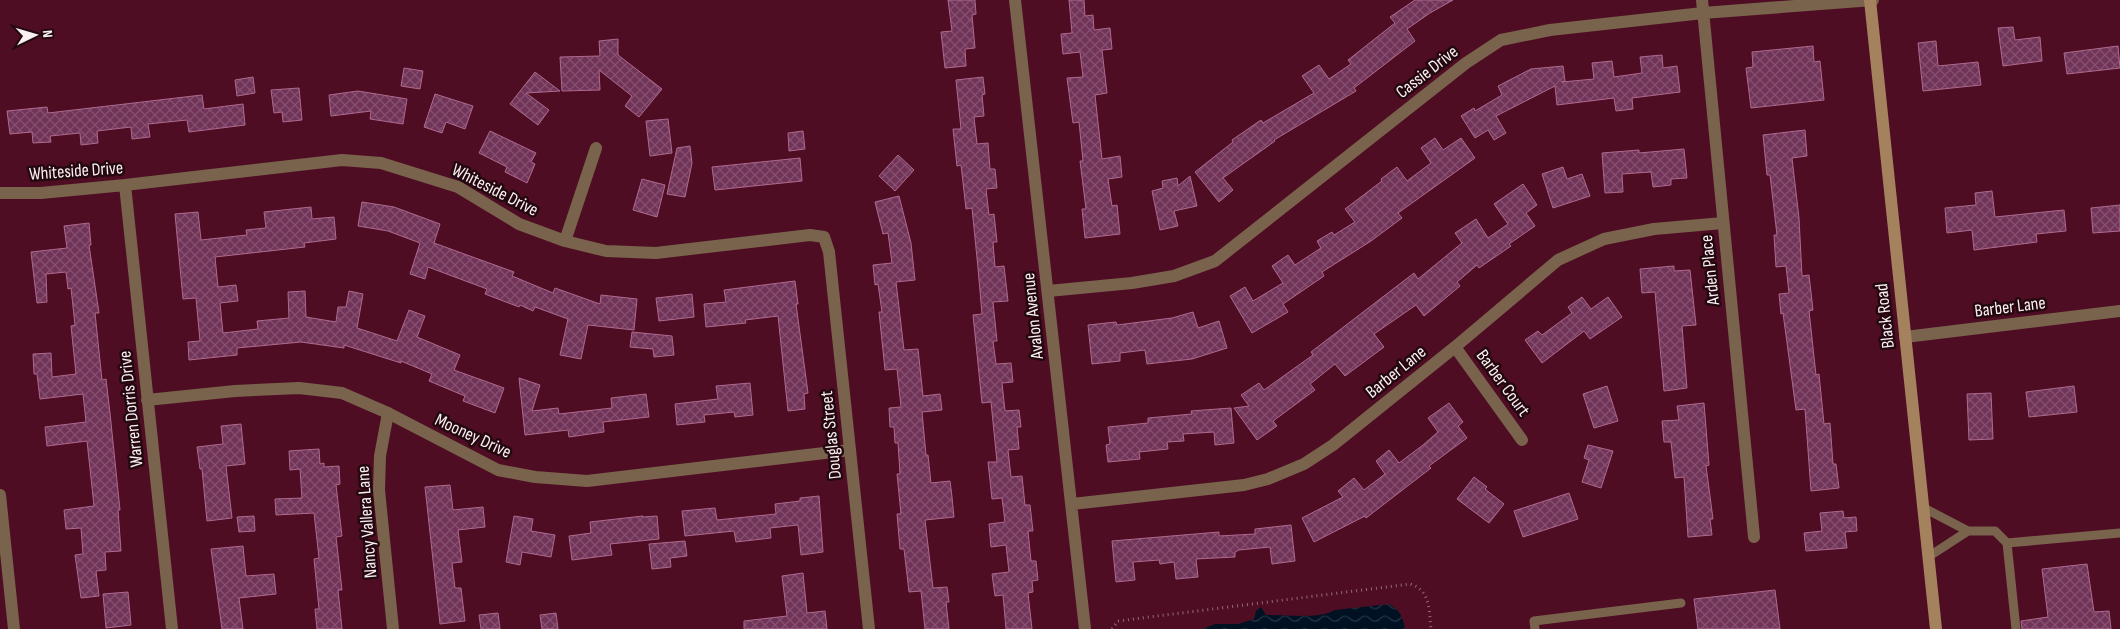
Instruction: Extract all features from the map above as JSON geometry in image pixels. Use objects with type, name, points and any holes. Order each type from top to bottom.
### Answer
[{"type":"main road","name":"Black Road","points":[[1871,0],[1936,629]]},
{"type":"street","name":"Avalon Avenue","points":[[1014,0],[1085,629]]},
{"type":"street","name":"Arden Place","points":[[1702,0],[1754,538]]},
{"type":"street","name":"Cassie Drive","points":[[1048,291],[1132,283],[1174,276],[1215,261],[1466,63],[1502,40],[1550,30],[1703,13],[1871,0]]},
{"type":"street","points":[[565,241],[596,148]]},
{"type":"street","name":"Whiteside Drive","points":[[0,193],[41,193],[125,185],[342,160],[381,163],[458,187],[519,224],[565,241],[606,251],[656,253],[810,235],[824,238]]},
{"type":"street","name":"Warren Dorris Drive","points":[[125,185],[172,629]]},
{"type":"street","name":"Barber Lane","points":[[1072,504],[1244,485],[1268,479],[1304,464],[1333,445],[1455,347],[1558,260],[1604,239],[1654,229],[1723,223]]},
{"type":"street","name":"Douglas Street","points":[[824,238],[829,252],[869,629]]},
{"type":"street","name":"Barber Lane","points":[[1905,337],[2120,311]]},
{"type":"street","name":"Barber Court","points":[[1455,347],[1522,440]]},
{"type":"street","name":"Mooney Drive","points":[[147,400],[235,391],[299,388],[342,393],[388,413],[498,470],[534,477],[588,481],[850,450]]},
{"type":"street","name":"Nancy Vallera Lane","points":[[388,413],[380,456],[379,490],[393,629]]},
{"type":"street","points":[[0,495],[14,629]]},
{"type":"lane","points":[[1922,507],[1968,531],[1995,531],[2006,543],[2016,629]]},
{"type":"lane","points":[[1928,557],[1968,531]]},
{"type":"lane","points":[[2006,543],[2120,533]]},
{"type":"lane","points":[[1535,629],[1534,621],[1680,603]]},
{"type":"path","points":[[1112,629],[1118,621],[1410,584],[1418,586],[1424,591],[1428,599],[1431,629]]},
{"type":"water","points":[[1389,604],[1400,614],[1405,629],[1202,629],[1215,624],[1238,624],[1254,619],[1256,611],[1261,607],[1266,615],[1311,616],[1335,610]]},
{"type":"building","points":[[948,0],[975,0],[976,14],[972,15],[975,48],[965,49],[966,66],[945,68],[941,32],[952,31]]},
{"type":"building","points":[[1069,0],[1084,0],[1085,16],[1093,15],[1094,30],[1110,28],[1112,49],[1102,50],[1107,93],[1095,95],[1102,159],[1120,156],[1122,177],[1108,179],[1112,206],[1117,205],[1120,234],[1085,238],[1082,209],[1086,209],[1080,161],[1083,161],[1079,122],[1073,123],[1067,78],[1083,77],[1080,52],[1063,54],[1061,34],[1072,33]]},
{"type":"building","points":[[1415,0],[1453,0],[1407,29],[1415,41],[1354,88],[1356,91],[1274,140],[1223,178],[1233,190],[1219,202],[1195,172],[1233,142],[1232,140],[1261,120],[1263,123],[1314,93],[1302,76],[1319,65],[1329,79],[1351,64],[1348,60],[1395,23],[1390,17]]},
{"type":"building","points":[[2013,27],[2015,40],[2040,37],[2042,61],[2003,66],[1998,28]]},
{"type":"building","points":[[618,39],[618,55],[662,89],[639,117],[625,106],[632,96],[599,70],[600,90],[562,91],[560,57],[600,56],[599,41]]},
{"type":"building","points":[[1936,41],[1938,66],[1978,62],[1981,85],[1923,91],[1918,43]]},
{"type":"building","points":[[1813,46],[1814,62],[1820,61],[1824,100],[1751,108],[1746,68],[1753,67],[1752,52]]},
{"type":"building","points":[[2118,46],[2120,68],[2067,74],[2064,53]]},
{"type":"building","points":[[1662,55],[1663,68],[1677,66],[1680,92],[1632,98],[1633,109],[1616,111],[1614,98],[1557,105],[1555,86],[1496,116],[1506,133],[1494,140],[1488,130],[1475,138],[1461,116],[1474,108],[1475,111],[1502,95],[1498,86],[1531,69],[1563,66],[1565,81],[1562,82],[1594,79],[1592,63],[1612,61],[1614,77],[1642,73],[1640,57]]},
{"type":"building","points":[[404,68],[423,71],[420,89],[401,86]]},
{"type":"building","points":[[535,72],[560,91],[526,93],[549,110],[538,125],[510,104]]},
{"type":"building","points":[[253,77],[255,93],[237,96],[235,80]]},
{"type":"building","points":[[983,77],[985,94],[982,95],[984,116],[974,117],[977,144],[988,143],[990,169],[995,169],[997,188],[986,189],[989,215],[994,214],[997,242],[993,242],[995,267],[1004,266],[1008,301],[993,302],[997,341],[993,341],[996,364],[1011,363],[1013,382],[1002,383],[1005,411],[1019,410],[1021,427],[1017,427],[1019,449],[1008,450],[1011,477],[1022,476],[1025,505],[1030,505],[1033,531],[1028,531],[1031,561],[1036,561],[1038,580],[1032,581],[1033,592],[1028,593],[1032,629],[1006,629],[1003,595],[995,596],[992,574],[1009,572],[1006,545],[991,547],[989,524],[1005,522],[1002,498],[992,499],[988,462],[997,462],[991,402],[982,403],[973,315],[982,314],[972,208],[966,209],[961,165],[957,166],[953,129],[961,129],[956,80]]},
{"type":"building","points":[[299,88],[302,120],[283,122],[282,112],[274,113],[271,90]]},
{"type":"building","points":[[358,91],[407,99],[403,124],[370,119],[371,111],[331,116],[329,95]]},
{"type":"building","points":[[435,94],[473,106],[465,129],[446,122],[442,133],[424,127]]},
{"type":"building","points":[[202,95],[204,109],[243,104],[245,125],[189,132],[187,120],[148,124],[150,137],[132,139],[131,127],[97,131],[98,143],[81,145],[80,133],[50,136],[51,142],[33,143],[32,132],[10,134],[7,111],[47,107],[48,113]]},
{"type":"building","points":[[668,119],[672,153],[650,156],[646,121]]},
{"type":"building","points":[[1805,130],[1807,156],[1792,158],[1799,218],[1802,276],[1809,275],[1813,310],[1809,311],[1816,375],[1819,374],[1824,424],[1830,423],[1833,464],[1836,464],[1839,488],[1811,491],[1805,409],[1796,410],[1783,313],[1781,314],[1779,294],[1789,293],[1786,266],[1776,267],[1774,235],[1777,235],[1770,175],[1767,175],[1763,135]]},
{"type":"building","points":[[490,131],[536,153],[531,162],[535,164],[527,183],[505,172],[507,167],[479,153]]},
{"type":"building","points":[[803,131],[805,149],[789,151],[788,133]]},
{"type":"building","points":[[1435,138],[1443,150],[1461,138],[1475,158],[1398,213],[1402,218],[1371,241],[1322,272],[1324,276],[1283,304],[1288,312],[1252,333],[1230,296],[1245,287],[1253,301],[1283,283],[1272,266],[1288,255],[1295,265],[1321,248],[1317,241],[1332,232],[1334,235],[1355,222],[1345,209],[1397,167],[1407,181],[1431,163],[1421,148]]},
{"type":"building","points":[[690,146],[692,163],[685,197],[667,194],[677,148]]},
{"type":"building","points":[[1684,149],[1687,178],[1671,179],[1671,185],[1653,187],[1651,172],[1622,174],[1623,192],[1605,193],[1602,153],[1639,150],[1639,153]]},
{"type":"building","points":[[898,155],[914,170],[895,191],[879,176]]},
{"type":"building","points":[[800,158],[802,181],[715,190],[712,167]]},
{"type":"building","points":[[1563,167],[1567,179],[1582,174],[1590,196],[1553,208],[1542,174]]},
{"type":"building","points":[[1190,176],[1197,206],[1174,211],[1178,226],[1160,230],[1152,191],[1163,188],[1162,181],[1177,178],[1178,186]]},
{"type":"building","points":[[642,179],[665,185],[657,217],[633,210]]},
{"type":"building","points":[[1523,184],[1537,205],[1526,213],[1535,226],[1509,244],[1511,246],[1479,268],[1477,265],[1457,282],[1460,286],[1424,316],[1416,305],[1374,334],[1384,347],[1345,376],[1335,364],[1310,384],[1315,390],[1273,421],[1277,426],[1257,440],[1234,408],[1249,406],[1241,395],[1259,383],[1264,390],[1313,355],[1311,352],[1414,273],[1418,279],[1462,243],[1455,233],[1476,219],[1488,238],[1508,224],[1494,204]]},
{"type":"building","points":[[1992,191],[1995,217],[2064,210],[2066,231],[2036,234],[2037,242],[1974,250],[1972,230],[1947,233],[1945,208],[1976,205],[1975,193]]},
{"type":"building","points":[[899,196],[911,243],[915,280],[896,282],[904,350],[918,349],[923,396],[940,394],[942,410],[922,412],[926,455],[928,455],[931,483],[950,481],[954,517],[925,520],[933,588],[947,587],[949,602],[946,602],[949,629],[925,629],[921,591],[909,592],[904,549],[900,549],[897,514],[901,514],[897,474],[900,474],[898,443],[895,443],[894,427],[890,427],[889,408],[901,407],[897,369],[885,370],[879,312],[882,312],[878,284],[875,285],[873,265],[892,263],[888,233],[883,234],[875,202]]},
{"type":"building","points":[[362,202],[394,207],[440,224],[434,243],[514,272],[512,276],[553,293],[555,288],[600,304],[601,295],[637,299],[634,330],[588,325],[581,359],[560,355],[568,319],[535,307],[533,311],[520,305],[519,307],[485,294],[487,289],[428,267],[425,279],[410,274],[420,243],[388,231],[358,226]]},
{"type":"building","points":[[2120,205],[2120,231],[2093,233],[2091,208]]},
{"type":"building","points":[[311,207],[312,219],[334,217],[336,239],[304,243],[305,247],[215,257],[218,287],[236,285],[238,301],[220,303],[223,333],[258,329],[257,321],[289,318],[288,292],[305,291],[306,317],[336,322],[338,307],[346,307],[349,291],[363,294],[357,328],[397,341],[409,310],[425,316],[417,337],[460,355],[454,370],[504,388],[495,413],[463,401],[465,396],[429,381],[432,374],[401,361],[401,363],[344,345],[344,348],[301,342],[237,348],[237,355],[189,360],[188,342],[200,341],[196,298],[183,299],[175,214],[198,212],[201,240],[247,235],[246,230],[266,228],[264,212]]},
{"type":"building","points":[[89,223],[91,245],[89,245],[99,313],[95,313],[102,380],[106,379],[120,510],[118,510],[121,551],[105,552],[106,570],[96,571],[99,596],[81,598],[75,555],[83,554],[81,528],[66,529],[64,510],[94,506],[87,441],[47,446],[45,427],[86,422],[83,394],[40,399],[37,374],[34,374],[33,354],[51,353],[52,377],[76,374],[71,326],[75,325],[71,288],[68,289],[66,272],[46,274],[47,302],[37,303],[31,252],[67,248],[64,226]]},
{"type":"building","points":[[1674,266],[1674,271],[1690,270],[1696,325],[1682,326],[1687,388],[1664,391],[1655,292],[1642,293],[1640,269]]},
{"type":"building","points":[[795,281],[798,304],[796,304],[808,393],[804,394],[805,409],[788,411],[778,316],[745,320],[746,323],[706,327],[704,304],[726,302],[724,290]]},
{"type":"building","points":[[692,294],[694,317],[659,321],[656,298]]},
{"type":"building","points":[[1582,297],[1591,309],[1608,297],[1622,317],[1590,339],[1584,331],[1542,363],[1525,340],[1538,331],[1542,335],[1572,313],[1568,307]]},
{"type":"building","points":[[1193,312],[1198,328],[1219,321],[1227,348],[1192,359],[1147,364],[1145,350],[1120,353],[1120,361],[1092,364],[1088,325],[1116,322],[1117,325],[1172,318]]},
{"type":"building","points":[[632,332],[672,336],[674,355],[654,357],[653,349],[630,347]]},
{"type":"building","points":[[519,378],[540,385],[532,411],[558,408],[559,414],[612,408],[611,398],[646,394],[649,417],[603,422],[604,432],[569,437],[568,430],[525,435]]},
{"type":"building","points":[[750,383],[753,415],[735,417],[734,412],[704,415],[705,422],[677,425],[675,404],[718,399],[716,386]]},
{"type":"building","points":[[1607,386],[1618,421],[1594,428],[1583,394]]},
{"type":"building","points":[[2074,386],[2077,412],[2029,417],[2026,392]]},
{"type":"building","points":[[1991,393],[1993,439],[1969,440],[1967,394]]},
{"type":"building","points":[[1449,403],[1463,422],[1458,426],[1467,438],[1429,466],[1431,468],[1366,518],[1365,516],[1314,542],[1302,518],[1343,497],[1338,491],[1354,478],[1364,490],[1385,474],[1376,461],[1389,450],[1399,463],[1423,445],[1438,432],[1428,418]]},
{"type":"building","points":[[1704,403],[1709,465],[1706,466],[1713,519],[1710,519],[1712,535],[1688,537],[1684,477],[1675,478],[1671,442],[1664,442],[1662,421],[1679,420],[1677,406]]},
{"type":"building","points":[[1231,408],[1234,443],[1215,445],[1214,432],[1183,434],[1184,441],[1167,442],[1168,449],[1139,452],[1140,459],[1108,462],[1106,445],[1110,444],[1108,427],[1148,423],[1148,418],[1192,414],[1191,411]]},
{"type":"building","points":[[241,424],[245,464],[226,466],[232,518],[207,521],[202,469],[200,469],[197,447],[223,444],[221,426]]},
{"type":"building","points":[[1588,445],[1613,451],[1601,488],[1582,482],[1589,460],[1584,458]]},
{"type":"building","points":[[319,449],[320,464],[324,463],[324,467],[339,466],[340,484],[336,485],[342,536],[336,537],[342,590],[338,590],[342,629],[317,629],[315,609],[319,609],[314,559],[319,558],[314,513],[276,515],[275,499],[302,498],[300,469],[290,470],[289,451]]},
{"type":"building","points":[[1474,477],[1487,487],[1485,489],[1504,504],[1489,523],[1457,499]]},
{"type":"building","points":[[450,485],[453,510],[483,507],[485,527],[458,530],[462,562],[452,563],[455,588],[461,588],[465,621],[440,624],[425,487]]},
{"type":"building","points":[[1569,493],[1578,519],[1523,537],[1514,511]]},
{"type":"building","points":[[819,496],[823,552],[801,555],[798,525],[770,528],[771,538],[736,542],[734,531],[685,536],[682,511],[715,508],[717,520],[776,514],[775,504],[800,501],[800,498]]},
{"type":"building","points":[[1843,511],[1844,518],[1856,517],[1857,531],[1845,532],[1847,548],[1806,551],[1804,533],[1822,531],[1820,513]]},
{"type":"building","points":[[254,516],[255,531],[239,532],[237,517]]},
{"type":"building","points":[[514,516],[533,519],[531,531],[555,535],[551,557],[522,552],[520,565],[506,562]]},
{"type":"building","points":[[657,516],[659,539],[610,544],[612,555],[572,560],[569,536],[591,533],[590,522]]},
{"type":"building","points":[[1291,525],[1295,561],[1272,564],[1270,547],[1239,550],[1235,552],[1235,557],[1196,559],[1198,577],[1176,579],[1174,562],[1160,564],[1159,560],[1133,562],[1135,580],[1116,582],[1112,541],[1219,532],[1219,536],[1255,534],[1255,529]]},
{"type":"building","points":[[685,541],[687,556],[670,558],[671,567],[652,569],[649,544]]},
{"type":"building","points":[[243,546],[246,576],[274,574],[276,594],[239,598],[243,629],[222,629],[211,549]]},
{"type":"building","points":[[2087,564],[2094,612],[2109,611],[2111,629],[2022,629],[2021,621],[2048,617],[2042,569]]},
{"type":"building","points":[[803,573],[807,613],[825,611],[827,629],[744,629],[744,621],[787,616],[782,576]]},
{"type":"building","points":[[1775,590],[1780,629],[1698,629],[1694,599]]},
{"type":"building","points":[[128,592],[131,625],[106,628],[103,594]]},
{"type":"building","points":[[498,613],[500,629],[481,629],[479,615]]},
{"type":"building","points":[[556,613],[558,629],[542,629],[540,615]]}]
